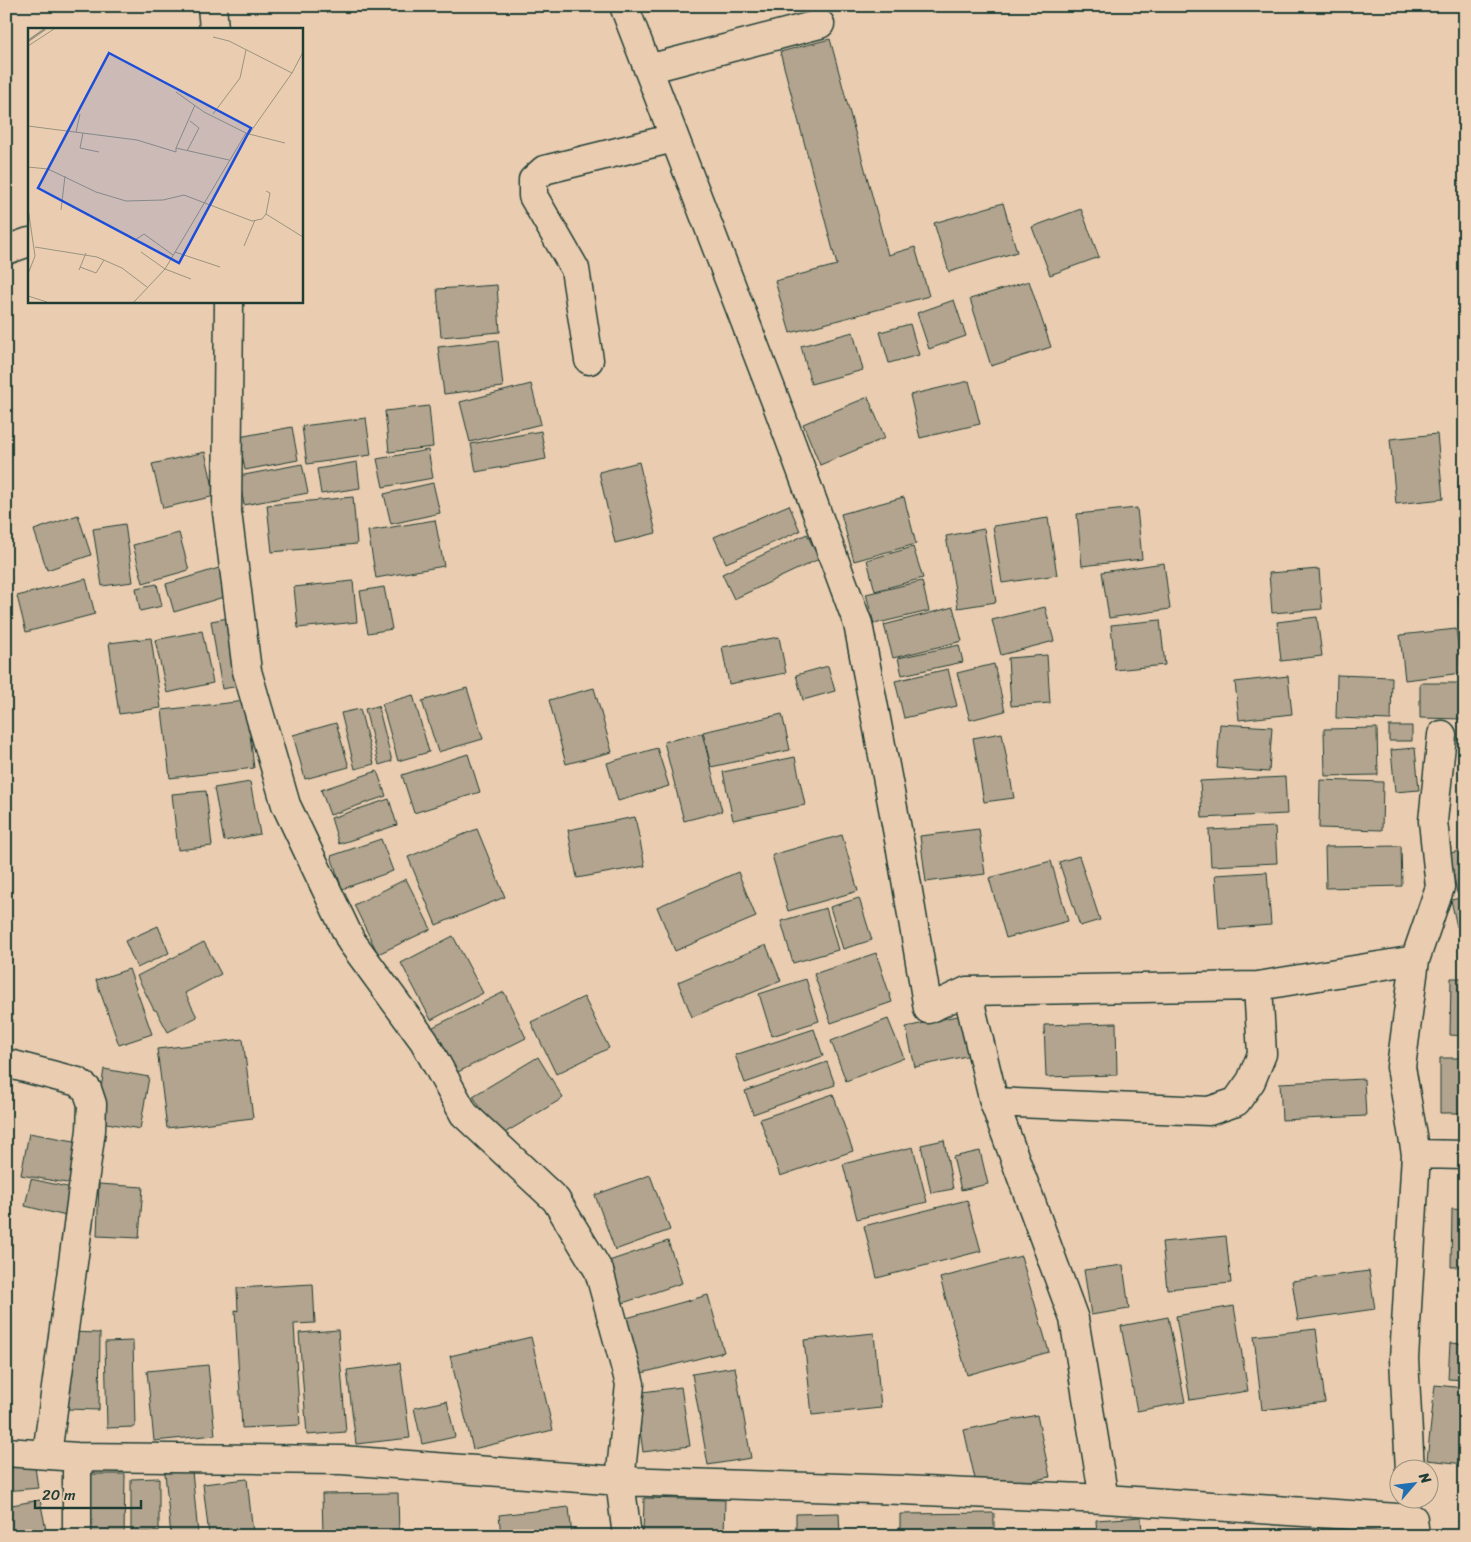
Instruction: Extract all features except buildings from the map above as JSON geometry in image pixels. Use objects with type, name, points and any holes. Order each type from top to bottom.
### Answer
[{"type":"street","points":[[212,6],[214,28]]},
{"type":"street","points":[[624,6],[776,402],[858,624],[901,850],[928,1009],[966,990],[1258,986],[1415,960]]},
{"type":"street","points":[[648,69],[820,24]]},
{"type":"street","points":[[589,360],[575,269],[533,196],[534,180],[544,170],[674,138]]},
{"type":"street","points":[[6,250],[28,242]]},
{"type":"street","points":[[229,302],[227,512],[247,671],[286,805],[351,941],[424,1041],[464,1114],[556,1200],[599,1271],[630,1384],[620,1481],[628,1536]]},
{"type":"street","points":[[1409,1460],[1404,1359],[1416,1154],[1401,1067],[1415,960],[1440,887],[1433,821],[1442,735]]},
{"type":"street","points":[[994,1102],[1209,1111],[1236,1102],[1251,1081],[1262,1054],[1258,986]]},
{"type":"street","points":[[966,990],[994,1102],[1074,1319],[1104,1499]]},
{"type":"street","points":[[6,1063],[78,1082],[87,1089],[92,1104],[91,1130],[47,1454]]},
{"type":"street","points":[[1416,1154],[1465,1155]]},
{"type":"street","points":[[6,1452],[77,1457],[342,1460],[620,1481],[903,1490],[1104,1499],[1413,1518]]},
{"type":"street","points":[[77,1457],[77,1536]]}]
